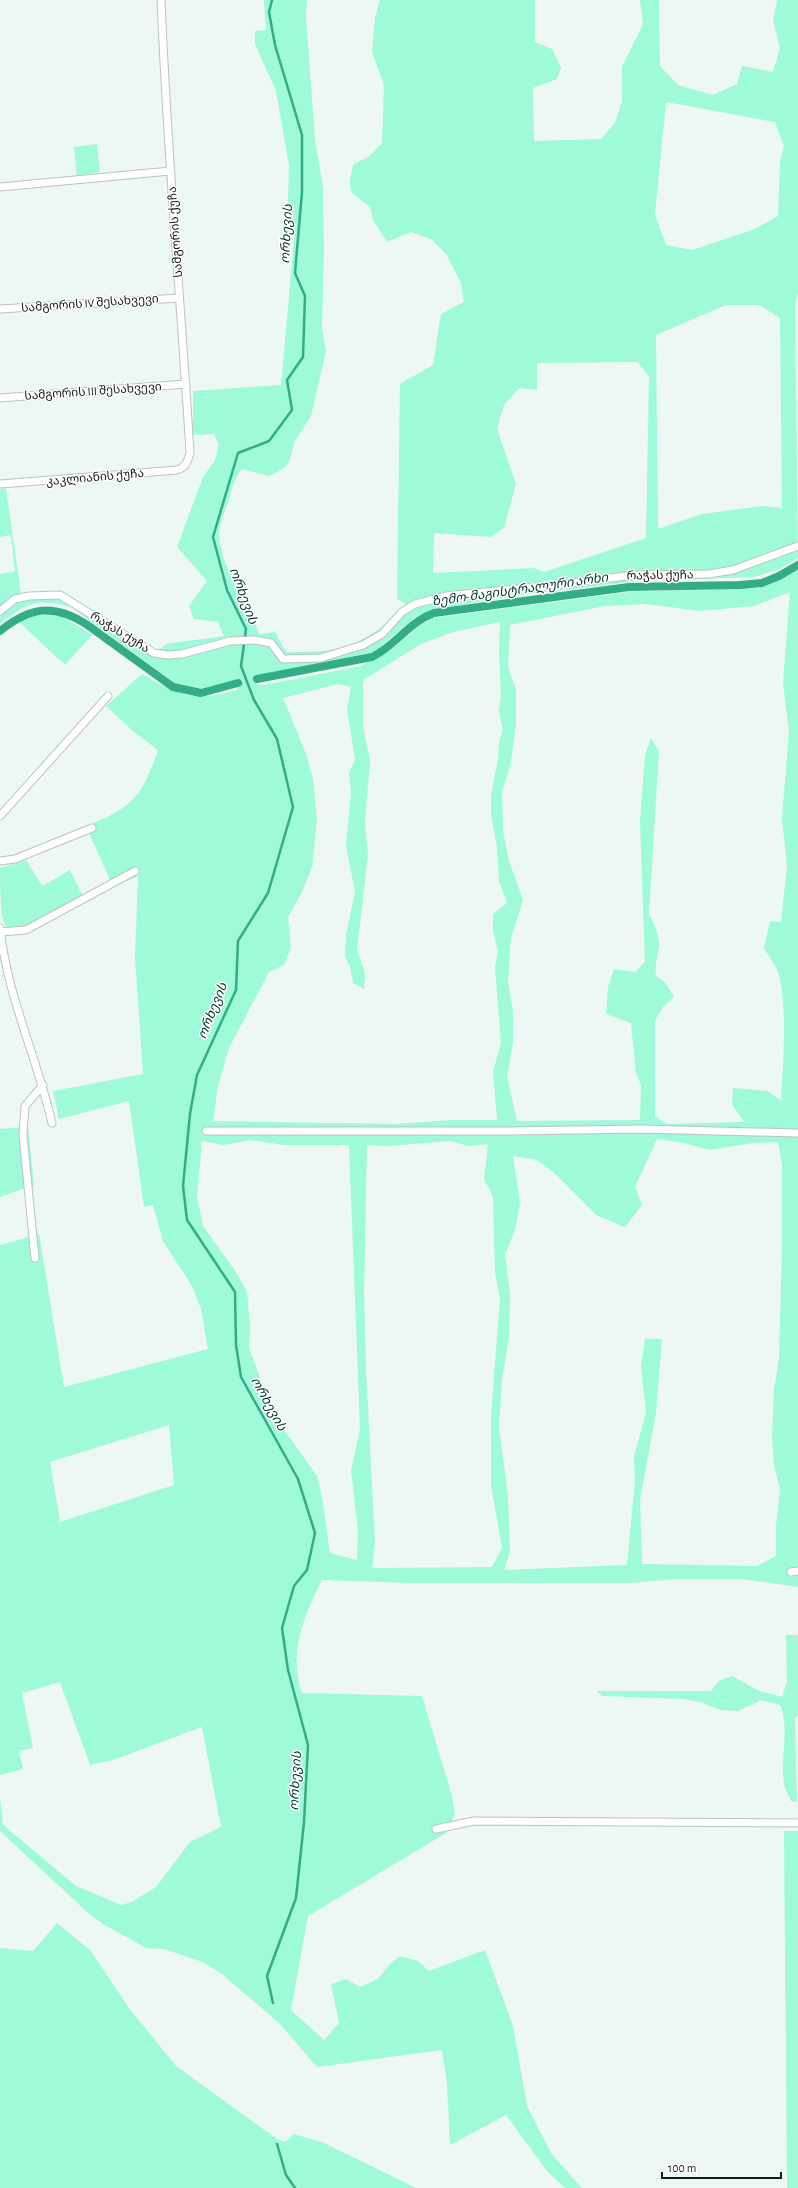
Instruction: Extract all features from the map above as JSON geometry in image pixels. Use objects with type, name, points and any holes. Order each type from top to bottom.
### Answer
[{"type":"street","name":"სამგორის ქუჩა","points":[[161,0],[170,171],[190,453],[187,464]]},
{"type":"street","points":[[0,187],[170,171]]},
{"type":"street","name":"სამგორის IV შესახვევი","points":[[0,309],[179,298]]},
{"type":"street","name":"სამგორის III შესახვევი","points":[[0,398],[186,384]]},
{"type":"street","name":"კაკლიანის ქუჩა","points":[[0,484],[177,470],[184,468],[187,464]]},
{"type":"street","name":"რაჭას ქუჩა","points":[[0,611],[15,599],[29,596],[60,595],[154,653],[168,655],[182,654],[230,641],[250,640],[270,643],[283,659],[321,658],[363,645],[382,634],[402,612],[415,604],[446,596],[555,586],[634,575],[709,574],[733,570],[798,546]]},
{"type":"street","points":[[0,816],[108,696]]},
{"type":"street","points":[[0,861],[15,859],[92,828]]},
{"type":"street","points":[[0,932],[26,930],[135,871]]},
{"type":"street","points":[[0,928],[9,984],[43,1085],[52,1123]]},
{"type":"street","points":[[36,1258],[23,1135],[25,1106],[43,1085]]},
{"type":"street","points":[[206,1131],[509,1131],[642,1129],[798,1133]]},
{"type":"street","points":[[436,1829],[474,1821],[798,1822]]},
{"type":"green space","points":[[264,0],[307,0],[306,16],[315,140],[323,187],[324,253],[322,328],[326,351],[311,416],[295,441],[289,462],[283,469],[269,476],[242,469],[233,485],[220,526],[220,540],[222,553],[227,567],[248,608],[259,634],[275,632],[286,652],[313,652],[347,646],[370,635],[385,625],[406,604],[397,599],[400,384],[433,365],[441,314],[464,302],[461,283],[446,254],[431,239],[411,232],[387,242],[373,220],[370,206],[353,194],[351,190],[350,179],[354,164],[368,157],[382,143],[384,85],[372,52],[375,17],[380,0],[535,0],[535,42],[552,49],[561,68],[557,79],[533,88],[534,141],[601,139],[615,123],[622,101],[622,67],[643,24],[640,0],[659,0],[660,66],[678,85],[713,95],[737,84],[742,66],[773,72],[780,48],[773,20],[777,0],[798,0],[798,293],[795,306],[798,558],[777,570],[754,577],[638,581],[523,595],[433,609],[414,618],[374,652],[255,677],[257,685],[264,685],[361,666],[393,648],[419,626],[433,618],[629,592],[756,588],[767,586],[798,569],[798,1587],[742,1579],[676,1579],[630,1583],[411,1583],[322,1580],[309,1607],[297,1649],[298,1678],[302,1693],[422,1696],[452,1796],[455,1814],[446,1833],[308,1916],[291,2010],[324,2040],[339,2023],[331,1984],[346,1979],[360,1987],[378,1979],[389,1965],[400,1956],[418,1961],[429,1971],[485,1950],[513,2026],[527,2106],[551,2153],[582,2188],[565,2188],[547,2171],[506,2115],[450,2145],[447,2084],[442,2050],[317,2067],[279,2023],[222,1974],[203,1962],[164,1949],[146,1948],[103,1924],[87,1912],[0,1831],[0,1797],[3,1825],[76,1886],[121,1905],[132,1902],[156,1887],[190,1842],[221,1827],[202,1727],[113,1760],[90,1765],[60,1682],[22,1693],[33,1748],[19,1751],[23,1769],[0,1775],[0,1245],[39,1234],[64,1387],[208,1349],[201,1309],[192,1286],[163,1241],[153,1205],[144,1207],[129,1101],[59,1119],[53,1091],[143,1074],[135,957],[138,876],[113,887],[86,826],[115,813],[134,798],[141,790],[147,779],[158,750],[134,732],[106,706],[142,674],[177,692],[198,696],[222,694],[237,690],[239,680],[210,688],[197,689],[179,686],[71,607],[49,603],[32,604],[17,611],[0,624],[0,615],[17,602],[53,596],[153,656],[166,644],[224,636],[218,622],[194,619],[189,606],[207,581],[177,547],[203,477],[215,460],[219,445],[214,434],[193,435],[193,391],[281,385],[295,229],[287,229],[289,166],[276,91],[255,44],[255,31],[266,30]],"holes":[[[666,102],[775,122],[784,146],[780,161],[778,216],[755,229],[692,250],[666,245],[655,215]],[[726,305],[759,305],[780,318],[782,508],[763,506],[702,514],[658,529],[656,335]],[[638,362],[649,377],[646,538],[544,572],[534,568],[433,573],[434,533],[490,537],[504,528],[516,484],[497,429],[504,405],[519,388],[537,390],[537,363]],[[790,592],[783,683],[789,731],[782,818],[787,867],[781,922],[770,921],[764,948],[778,972],[783,1000],[784,1035],[781,1100],[767,1091],[733,1088],[732,1104],[744,1122],[667,1124],[655,1116],[655,1021],[663,1007],[674,997],[665,982],[656,976],[659,939],[649,914],[659,751],[651,738],[645,755],[640,822],[645,962],[635,972],[614,969],[608,987],[606,1014],[631,1023],[636,1073],[641,1085],[640,1120],[517,1121],[507,1077],[513,1042],[513,1012],[508,981],[511,938],[523,900],[509,861],[503,831],[502,791],[510,767],[516,724],[516,689],[508,667],[510,625],[605,606],[646,604],[700,611],[754,606]],[[500,622],[499,650],[501,695],[499,712],[503,730],[499,742],[498,759],[491,795],[491,815],[497,848],[499,881],[507,903],[493,914],[493,931],[498,951],[495,967],[501,1043],[493,1072],[497,1120],[451,1120],[396,1124],[213,1121],[218,1086],[229,1048],[269,972],[284,965],[291,948],[288,917],[302,892],[312,867],[317,820],[313,779],[306,754],[283,698],[338,684],[351,687],[347,709],[355,759],[349,773],[351,792],[346,845],[355,892],[346,935],[345,956],[350,967],[353,983],[364,989],[365,973],[357,950],[368,854],[365,822],[370,761],[363,726],[363,680],[421,644],[453,632]],[[657,1139],[684,1143],[709,1150],[753,1143],[778,1142],[782,1166],[782,1248],[779,1358],[774,1390],[772,1437],[774,1466],[780,1489],[776,1526],[776,1556],[757,1566],[642,1564],[640,1500],[656,1413],[662,1339],[645,1339],[641,1366],[646,1412],[634,1457],[635,1481],[627,1565],[504,1570],[510,1552],[508,1496],[499,1426],[502,1381],[509,1335],[510,1295],[505,1255],[515,1230],[520,1204],[513,1156],[537,1160],[553,1172],[596,1215],[625,1227],[642,1205],[635,1187]],[[250,1140],[284,1145],[349,1145],[360,1429],[351,1471],[358,1530],[357,1560],[330,1553],[322,1497],[317,1476],[280,1424],[267,1397],[249,1348],[250,1325],[247,1292],[236,1272],[203,1226],[197,1197],[202,1141],[224,1145]],[[451,1141],[468,1146],[488,1144],[484,1179],[493,1197],[495,1272],[500,1299],[491,1415],[491,1485],[502,1548],[492,1567],[372,1568],[375,1544],[366,1367],[364,1294],[367,1145],[389,1146]],[[169,1425],[174,1485],[60,1522],[50,1462]]]},
{"type":"green space","points":[[97,144],[100,172],[77,176],[74,147]]},
{"type":"green space","points":[[6,488],[21,594],[13,597],[0,607],[0,574],[15,571],[11,535],[0,537],[0,489]]},
{"type":"green space","points":[[48,614],[60,615],[92,635],[65,665],[19,622],[30,616]]},
{"type":"green space","points":[[26,860],[42,886],[70,870],[82,895],[44,918],[21,927],[12,928],[5,925],[3,920],[0,868]]},
{"type":"green space","points":[[28,1127],[34,1185],[0,1197],[0,1129]]},
{"type":"green space","points":[[786,1635],[798,1635],[798,1715],[795,1718],[797,1802],[791,1801],[784,1784],[783,1764],[785,1733],[783,1714],[780,1705],[761,1700],[738,1711],[720,1710],[703,1703],[684,1699],[602,1696],[597,1691],[711,1691],[719,1681],[732,1676],[759,1691],[782,1697],[787,1682]]},
{"type":"green space","points":[[784,1831],[798,1831],[798,2188],[787,2188]]},
{"type":"green space","points":[[57,1923],[90,1950],[129,2008],[176,2066],[277,2139],[285,2142],[294,2134],[324,2143],[416,2188],[0,2188],[0,1948],[33,1951]]},
{"type":"waterway","name":"ორხევის","points":[[272,0],[269,12],[275,45],[302,135],[302,192],[295,273],[305,296],[303,357],[287,380],[292,410],[269,441],[238,453],[213,537],[227,590],[246,629],[241,666],[254,700],[277,739],[293,807],[268,893],[238,941],[236,990],[197,1075],[190,1114],[183,1186],[187,1220],[235,1292],[236,1345],[241,1377],[298,1479],[315,1533],[307,1570],[294,1586],[282,1628],[288,1670],[308,1745],[304,1822],[296,1898],[267,1976],[273,2003]]},
{"type":"waterway","name":"ზემო-მაგისტრალური არხი","points":[[257,679],[372,657],[388,647],[417,622],[434,613],[629,587],[740,585],[762,583],[779,576],[798,565]]},
{"type":"waterway","name":"ზემო-მაგისტრალური არხი","points":[[0,631],[21,617],[32,613],[42,611],[63,613],[86,624],[173,687],[201,693],[238,683]]},
{"type":"waterway","name":"ორხევის","points":[[277,2144],[286,2175],[295,2188]]}]
